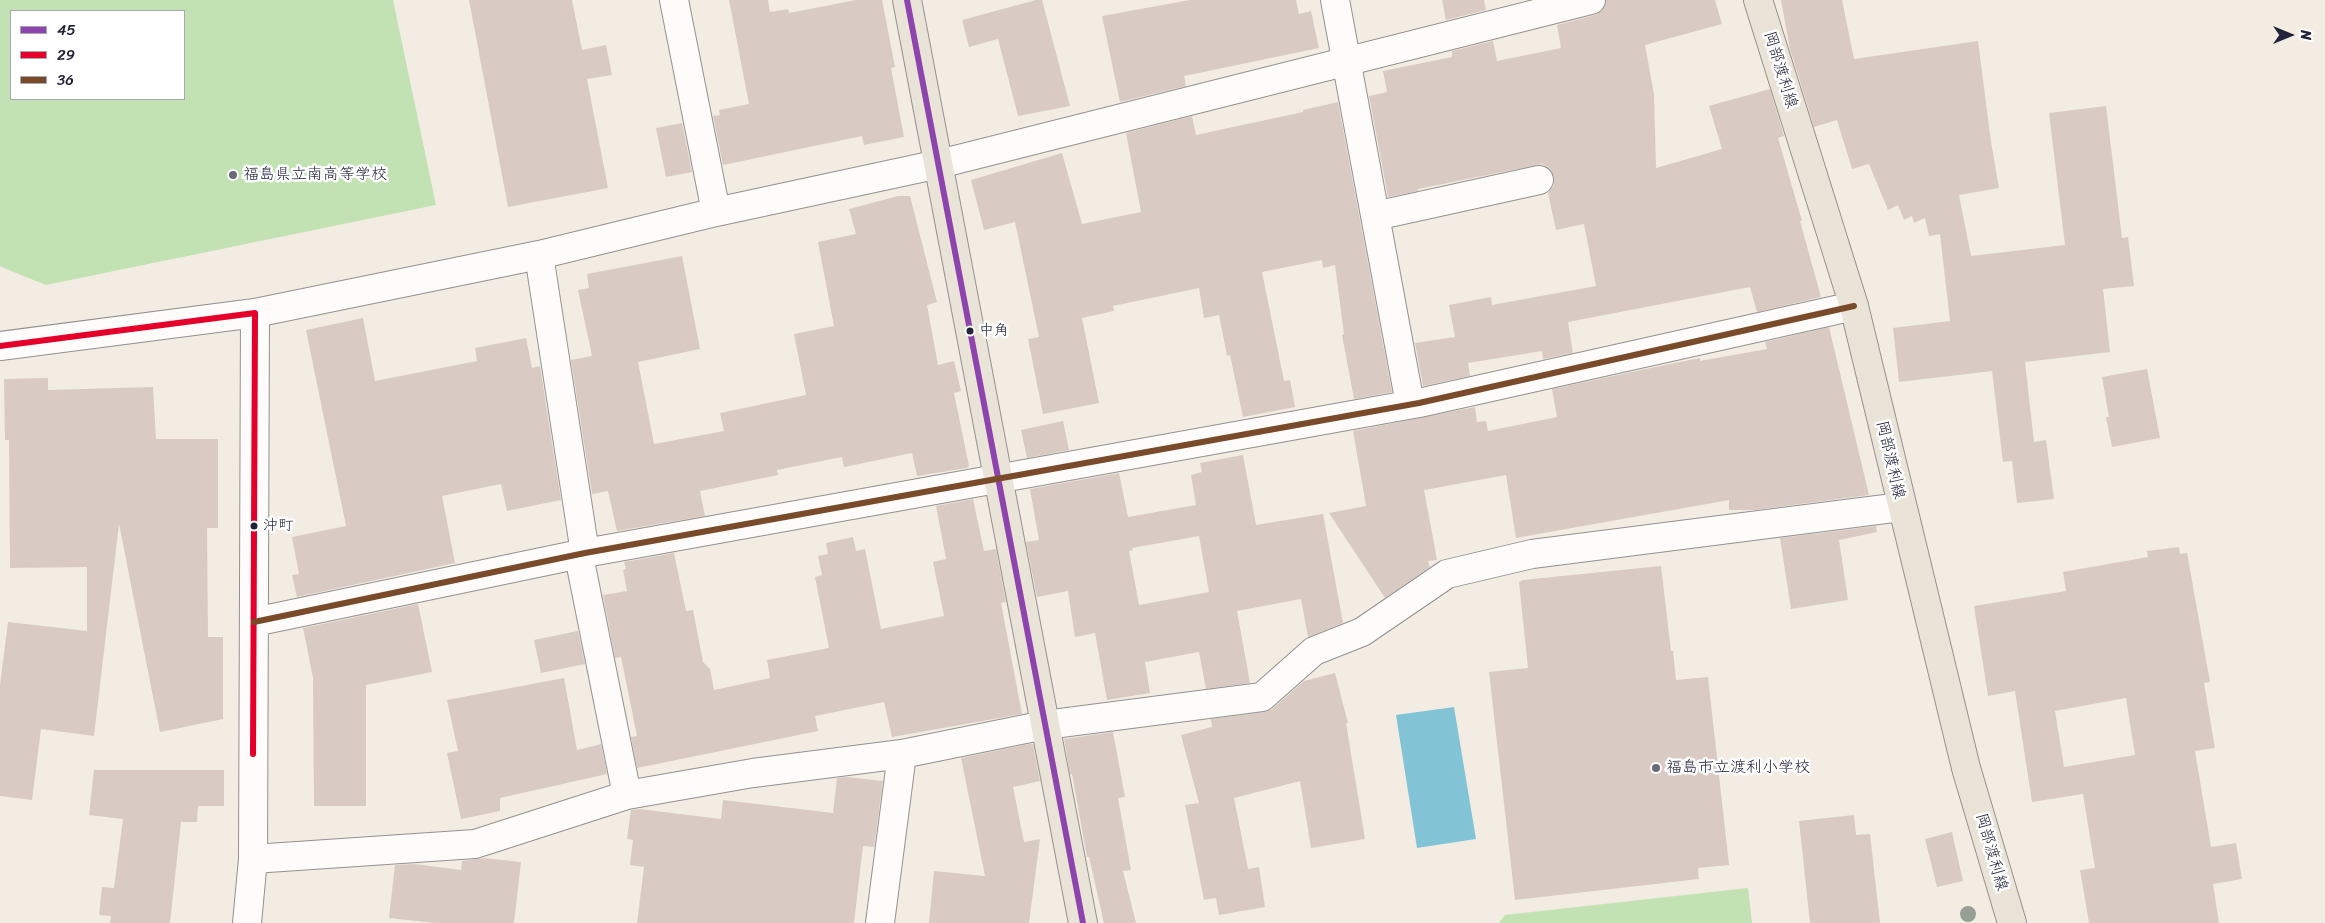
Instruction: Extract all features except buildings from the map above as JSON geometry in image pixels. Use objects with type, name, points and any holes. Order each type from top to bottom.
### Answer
[{"type":"main road","points":[[907,0],[1083,923]]},
{"type":"main road","name":"岡部渡利線","points":[[1758,0],[1854,306],[1966,768],[2012,923]]},
{"type":"street","points":[[674,0],[716,212]]},
{"type":"street","points":[[1335,0],[1410,404]]},
{"type":"street","points":[[0,346],[255,313],[539,254],[716,212],[939,164],[1592,0]]},
{"type":"street","points":[[1375,216],[1538,180]]},
{"type":"street","points":[[539,254],[582,554],[627,795]]},
{"type":"street","points":[[254,622],[582,554],[1410,404],[1854,306]]},
{"type":"street","points":[[247,923],[253,859],[255,313]]},
{"type":"street","points":[[253,859],[475,844],[627,795],[753,773],[902,754],[1045,725],[1262,697],[1314,651],[1362,632],[1447,574],[1532,554],[1902,507]]},
{"type":"street","points":[[880,923],[902,754]]},
{"type":"green space","name":"福島県立南高等学校","points":[[0,0],[393,0],[436,205],[46,285],[0,266]]},
{"type":"green space","points":[[1748,888],[1752,923],[1499,923],[1505,915]]},
{"type":"water","points":[[1454,707],[1476,839],[1417,848],[1396,715]]},
{"type":"transit line","name":"45","points":[[907,0],[1083,923]]},
{"type":"transit line","name":"36","points":[[254,622],[585,553],[1419,403],[1854,306]]},
{"type":"transit line","name":"29","points":[[0,346],[255,313],[253,754]]},
{"type":"place","name":"福島県立南高等学校","points":[[233,175]]},
{"type":"place","name":"中角","points":[[970,331]]},
{"type":"place","name":"沖町","points":[[254,526]]},
{"type":"place","name":"福島市立渡利小学校","points":[[1656,768]]}]
